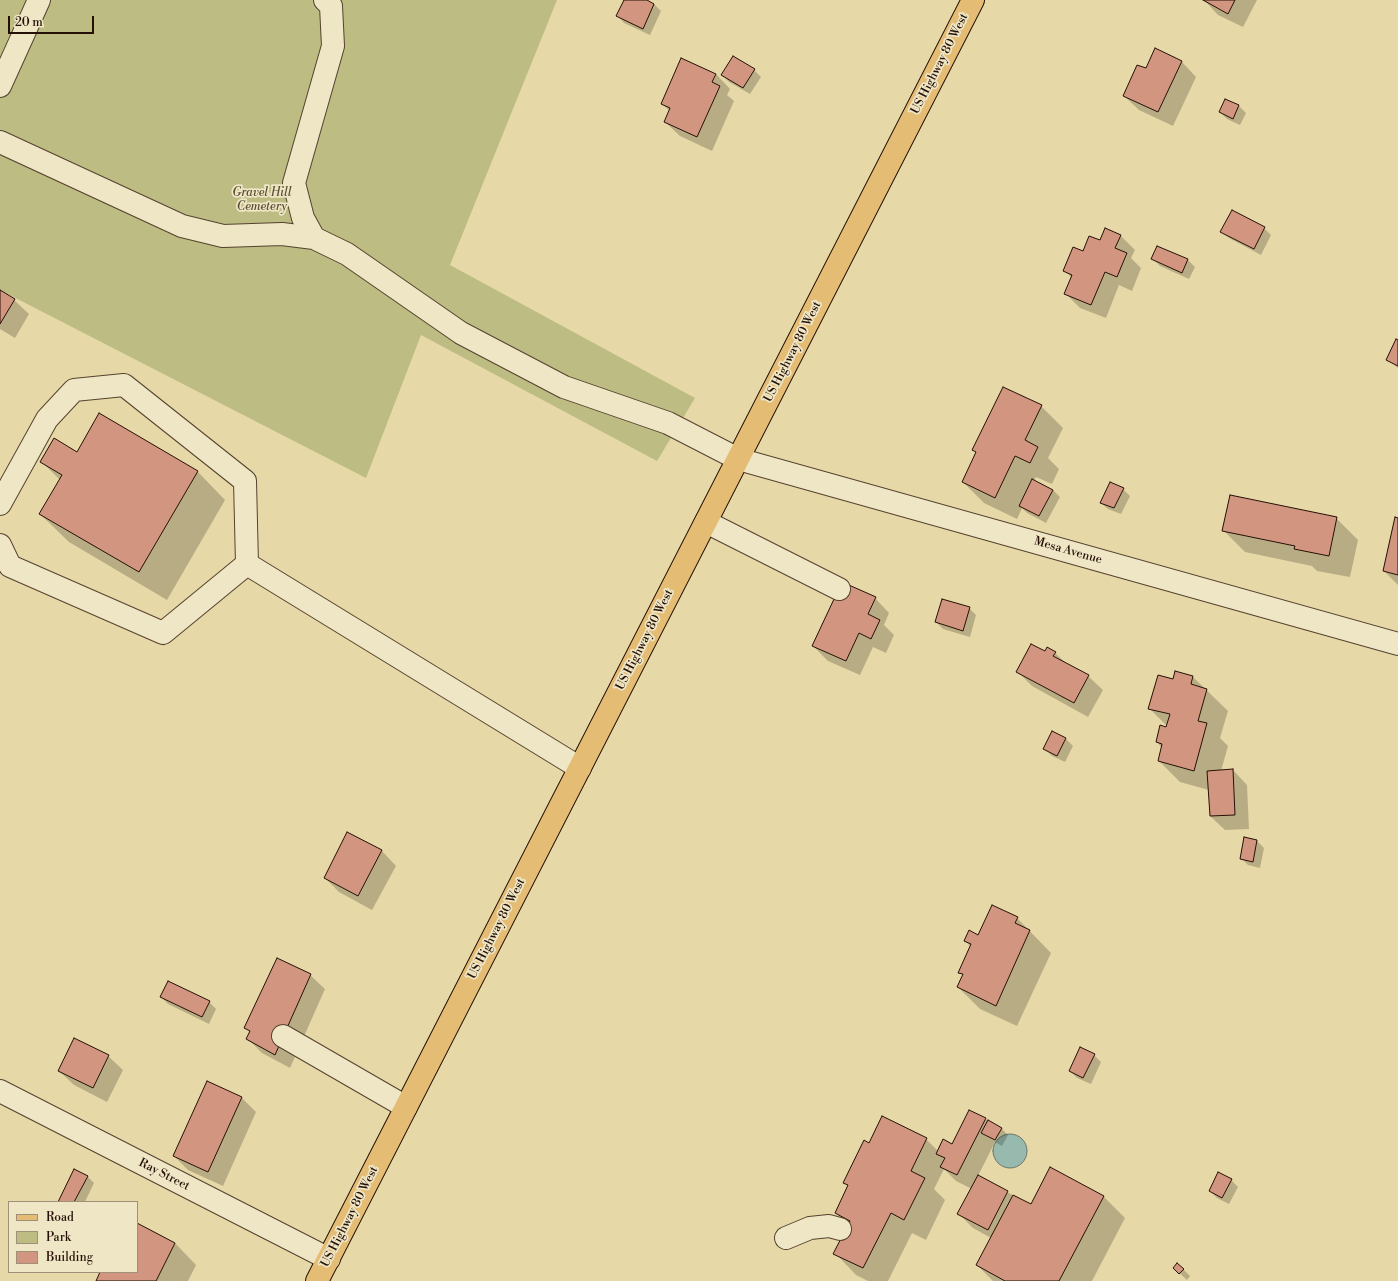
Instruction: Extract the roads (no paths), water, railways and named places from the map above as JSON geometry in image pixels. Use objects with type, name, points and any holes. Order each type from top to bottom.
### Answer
[{"type":"main road","name":"US Highway 80 West","points":[[318,1281],[973,0]]},
{"type":"street","points":[[0,86],[39,0]]},
{"type":"street","points":[[314,238],[303,218],[294,183],[333,46],[331,6],[325,0]]},
{"type":"street","name":"Mesa Avenue","points":[[0,142],[182,226],[223,236],[282,234],[314,238],[347,254],[461,333],[564,387],[668,423],[738,459],[1398,644]]},
{"type":"street","points":[[0,504],[48,419],[74,390],[124,385],[245,480],[247,564]]},
{"type":"street","points":[[706,522],[839,589]]},
{"type":"street","points":[[0,545],[10,566],[163,633],[247,564]]},
{"type":"street","points":[[247,564],[580,768]]},
{"type":"street","points":[[283,1036],[406,1107]]},
{"type":"street","name":"Ray Street","points":[[0,1091],[329,1258]]},
{"type":"street","points":[[786,1238],[810,1228],[829,1226],[840,1229]]},
{"type":"water","points":[[1010,1134],[1022,1139],[1027,1151],[1022,1163],[1010,1168],[998,1163],[993,1151],[998,1139]]},
{"type":"park label","name":"Gravel Hill Cemetery","points":[[262,200]]}]
